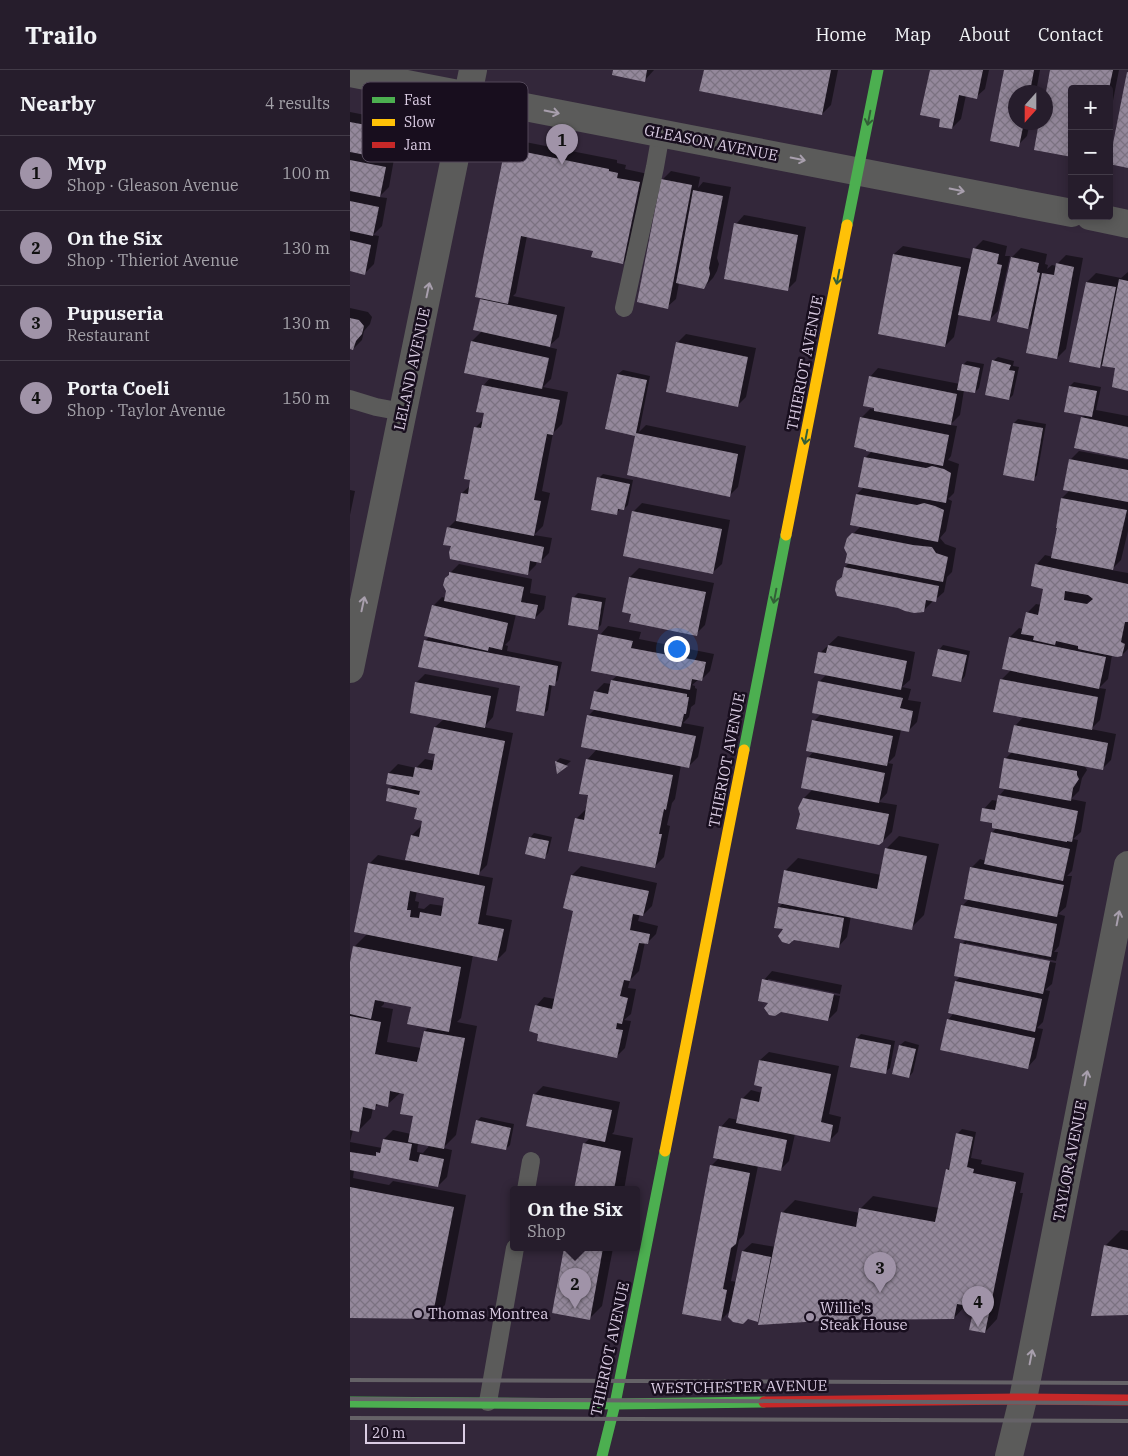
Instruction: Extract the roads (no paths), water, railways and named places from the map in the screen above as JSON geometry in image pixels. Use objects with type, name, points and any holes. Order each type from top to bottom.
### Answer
[{"type":"street","name":"THIERIOT AVENUE","points":[[602,1456],[615,1404],[878,70]]},
{"type":"street","name":"GLEASON AVENUE","points":[[350,73],[458,82]]},
{"type":"street","name":"GLEASON AVENUE","points":[[528,98],[661,133],[1068,212]]},
{"type":"street","name":"LELAND AVENUE","points":[[350,668],[454,162]]},
{"type":"street","points":[[1109,220],[1128,224]]},
{"type":"street","name":"TAYLOR AVENUE","points":[[1009,1456],[1023,1399],[1128,865]]},
{"type":"street","name":"WESTCHESTER AVENUE","points":[[350,1402],[615,1404],[1023,1399],[1128,1400]]},
{"type":"lane","points":[[624,308],[661,133]]},
{"type":"lane","points":[[350,399],[376,407],[403,412]]},
{"type":"lane","points":[[527,1186],[531,1161]]},
{"type":"lane","points":[[488,1402],[514,1251]]},
{"type":"railway","points":[[350,1380],[1128,1383]]},
{"type":"railway","points":[[350,1399],[1128,1403]]},
{"type":"railway","points":[[350,1418],[1128,1421]]},
{"type":"place","name":"Mvp","points":[[562,165]]},
{"type":"place","name":"Pupuseria","points":[[880,1293]]},
{"type":"place","name":"On the Six","points":[[575,1309]]},
{"type":"place","name":"Thomas Montrea","points":[[418,1314]]},
{"type":"place","name":"Willie's Steak House","points":[[810,1317]]},
{"type":"place","name":"Porta Coeli","points":[[978,1327]]}]
